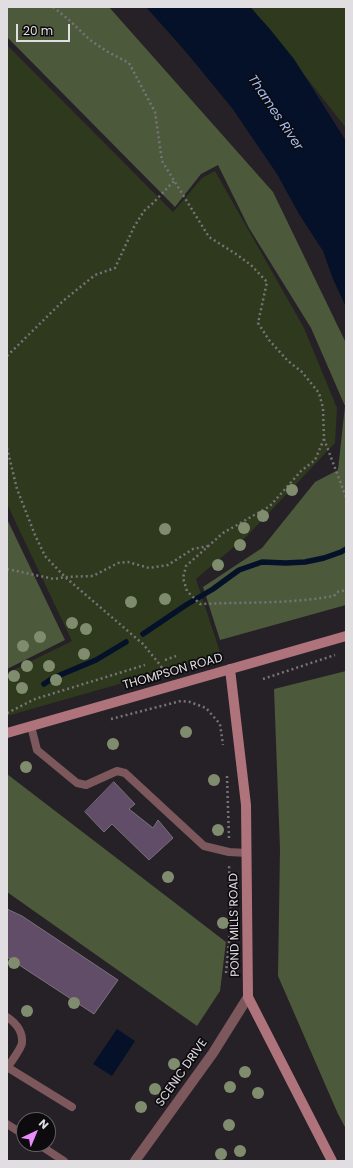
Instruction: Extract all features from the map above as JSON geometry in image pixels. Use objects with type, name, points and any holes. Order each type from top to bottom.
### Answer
[{"type":"main road","name":"THOMPSON ROAD","points":[[7,733],[346,636]]},
{"type":"main road","name":"POND MILLS ROAD","points":[[230,669],[246,805],[248,998],[332,1161]]},
{"type":"street","name":"SCENIC DRIVE","points":[[135,1161],[213,1053],[248,998]]},
{"type":"lane","points":[[31,726],[37,750],[77,783],[86,785],[117,771],[124,773],[204,846],[229,852],[247,853]]},
{"type":"lane","points":[[7,1017],[12,1020],[21,1032],[22,1045],[7,1067],[72,1107]]},
{"type":"lane","points":[[7,1124],[16,1130]]},
{"type":"lane","points":[[50,1152],[64,1161]]},
{"type":"path","points":[[53,7],[90,40],[129,63],[155,112],[162,161],[209,237],[251,265],[267,282],[258,323],[269,340],[288,361],[302,372],[319,393],[323,408],[324,439],[346,497]]},
{"type":"path","points":[[7,356],[63,300],[95,275],[115,268],[134,227],[144,211],[174,181]]},
{"type":"path","points":[[324,439],[315,460],[301,471],[270,506],[223,533],[186,566],[183,578],[187,590],[200,604],[261,603],[314,599],[334,596],[337,592],[346,590]]},
{"type":"path","points":[[7,448],[17,489],[45,556],[65,577],[143,644],[161,666],[168,687]]},
{"type":"path","points":[[7,569],[54,579],[93,576],[118,563],[128,562],[149,568],[168,565],[194,549],[209,546]]},
{"type":"path","points":[[263,679],[338,654]]},
{"type":"path","points":[[165,660],[176,656]]},
{"type":"path","points":[[7,713],[35,699],[145,665]]},
{"type":"path","points":[[106,721],[181,701],[190,702],[206,708],[220,724],[224,751]]},
{"type":"path","points":[[226,972],[231,920],[227,772]]},
{"type":"green space","points":[[7,7],[109,7],[273,192],[346,343],[346,605],[220,640],[203,587],[262,548],[315,482],[338,470],[345,406],[311,328],[249,228],[218,165],[201,174],[175,207],[7,37]]},
{"type":"green space","points":[[251,7],[346,7],[346,128]]},
{"type":"green space","points":[[7,45],[173,212],[202,178],[215,171],[304,328],[337,408],[335,443],[247,536],[196,579],[221,655],[7,716],[7,673],[72,641],[7,504]]},
{"type":"green space","points":[[7,519],[65,640],[7,669]]},
{"type":"green space","points":[[346,671],[346,1129],[338,1114],[278,976],[280,849],[274,689]]},
{"type":"green space","points":[[7,774],[226,942],[220,991],[197,1026],[7,892]]},
{"type":"water","name":"Thames River","points":[[146,7],[250,7],[294,59],[346,141],[346,307],[333,279],[323,251],[299,214],[277,174],[232,108],[186,52]]},
{"type":"water","points":[[117,1029],[135,1041],[112,1076],[93,1064]]},
{"type":"building","points":[[114,782],[135,804],[129,809],[153,828],[158,820],[173,838],[149,860],[112,824],[104,832],[85,812]]},
{"type":"building","points":[[7,909],[22,916],[118,980],[94,1014],[7,957]]},
{"type":"waterway","points":[[143,634],[213,589],[239,570],[262,562],[305,562],[324,558],[346,549]]},
{"type":"waterway","points":[[44,684],[53,678],[96,660],[126,642]]}]
